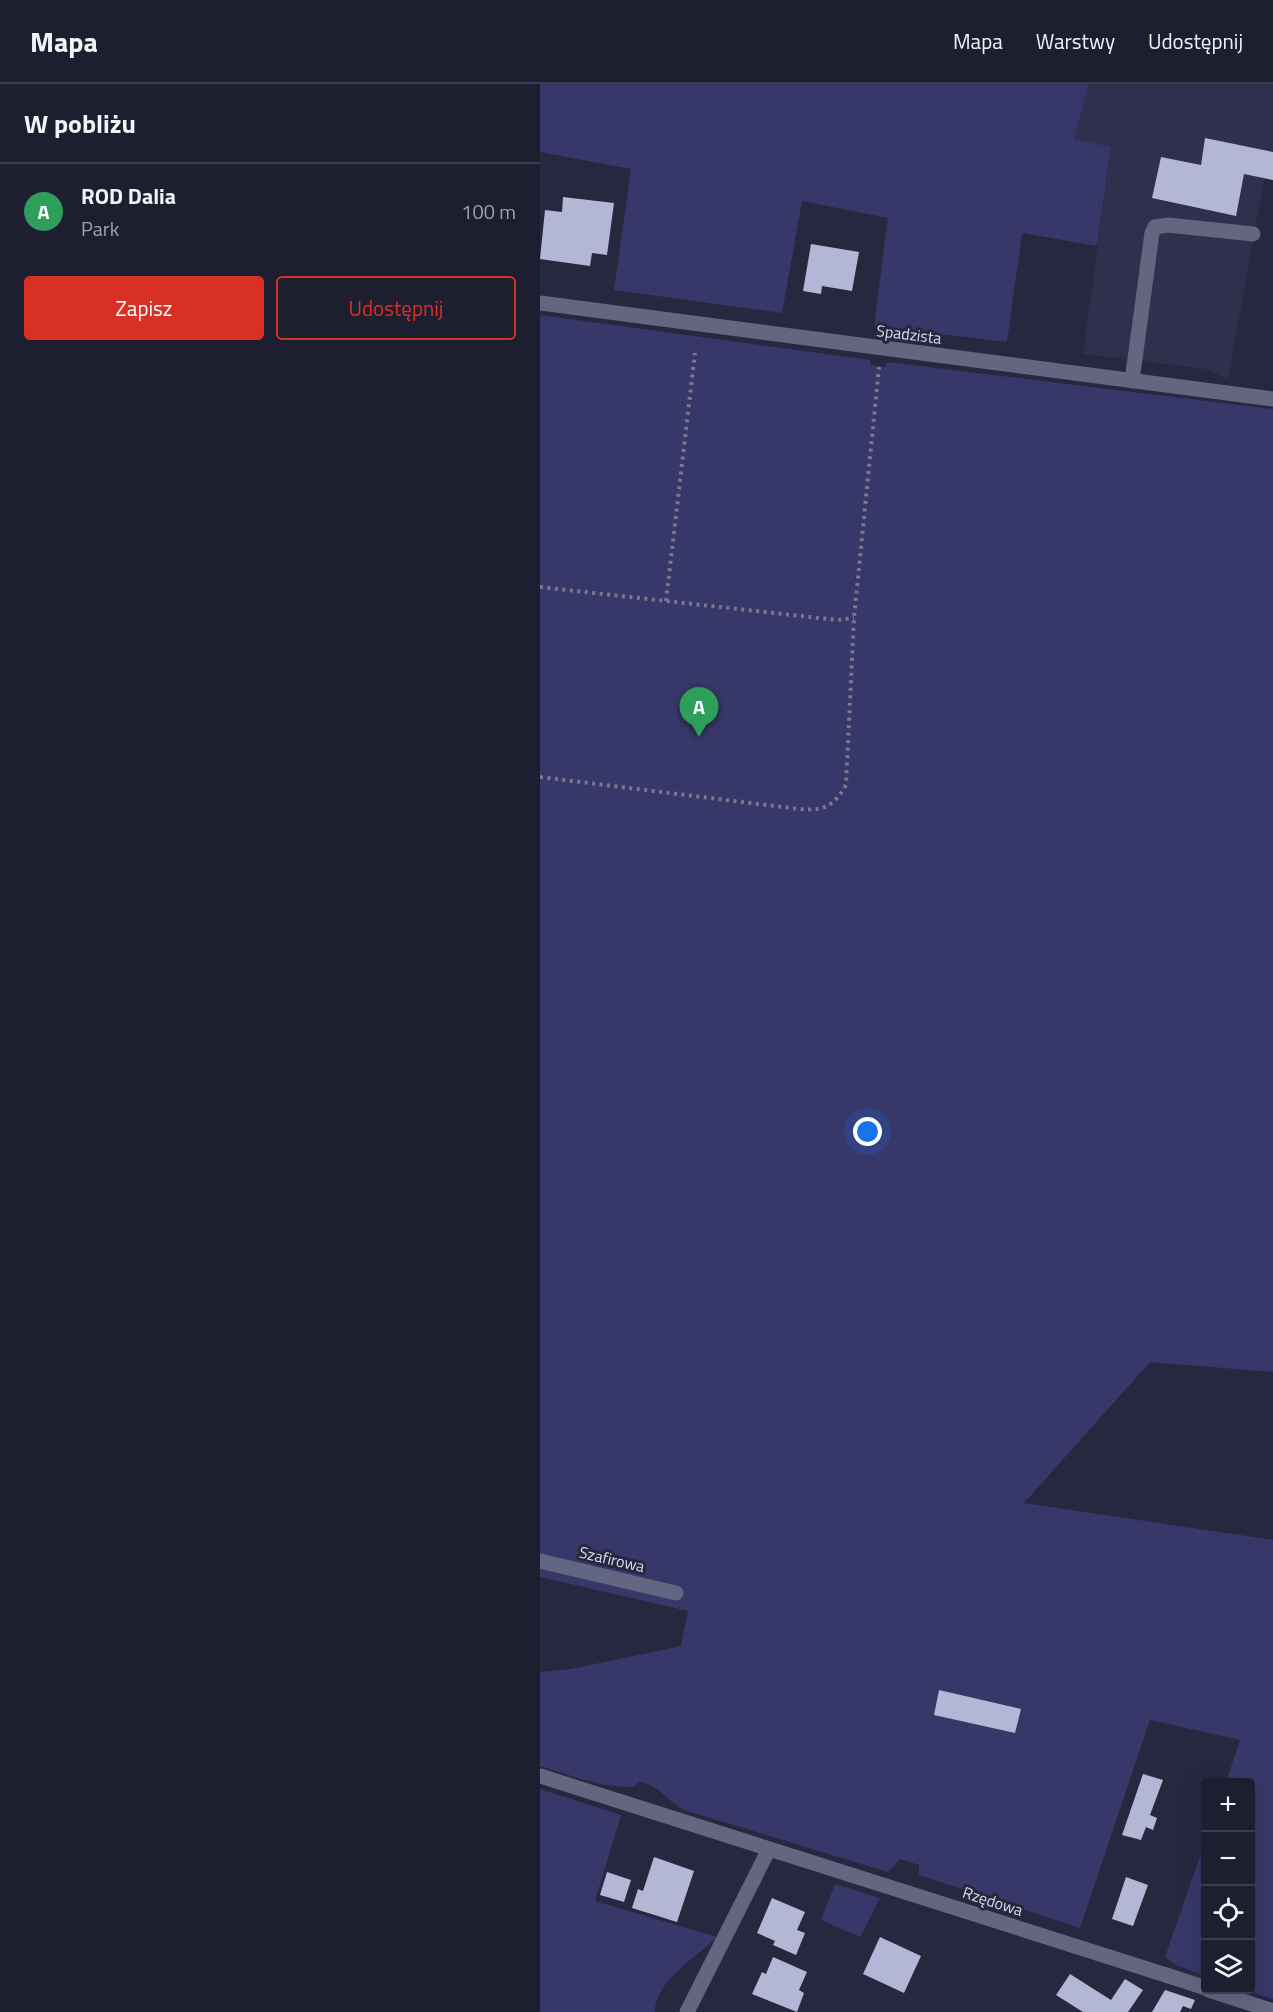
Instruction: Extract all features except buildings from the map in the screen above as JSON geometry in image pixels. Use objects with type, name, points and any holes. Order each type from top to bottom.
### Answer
[{"type":"street","points":[[1132,381],[1152,233],[1155,227],[1168,225],[1253,234]]},
{"type":"street","name":"Spadzista","points":[[540,303],[1273,399]]},
{"type":"street","name":"Szafirowa","points":[[540,1561],[676,1593]]},
{"type":"street","name":"Rzędowa","points":[[540,1776],[1201,1987]]},
{"type":"street","points":[[687,2012],[769,1849]]},
{"type":"street","name":"Rzędowa","points":[[1222,1994],[1273,2011]]},
{"type":"path","points":[[540,777],[799,809],[814,810],[828,807],[839,798],[846,785],[854,618],[882,349]]},
{"type":"path","points":[[666,601],[695,353]]},
{"type":"path","points":[[540,587],[837,620],[854,618]]},
{"type":"shaded area","points":[[540,84],[1089,84],[1074,139],[1111,147],[1097,246],[1022,233],[1007,342],[874,326],[888,218],[802,201],[782,313],[614,290],[631,169],[540,152]]},
{"type":"shaded area","points":[[1089,84],[1273,84],[1273,180],[1264,179],[1228,379],[1207,369],[1083,354],[1111,148],[1074,139]]},
{"type":"shaded area","points":[[540,315],[870,360],[871,365],[885,367],[887,362],[1273,409],[1273,1372],[1150,1362],[1024,1503],[1273,1540],[1273,1999],[1255,1993],[1255,1778],[1227,1778],[1240,1740],[1150,1720],[1080,1928],[919,1875],[919,1865],[900,1859],[888,1872],[684,1810],[658,1790],[646,1784],[639,1782],[633,1787],[609,1785],[540,1766],[540,1672],[571,1669],[681,1646],[688,1611],[540,1577]]},
{"type":"shaded area","points":[[540,1789],[621,1815],[595,1901],[717,1937],[669,1980],[661,1990],[655,2012],[540,2012]]},
{"type":"shaded area","points":[[1201,1854],[1201,1974],[1176,1965],[1165,1957]]},
{"type":"shaded area","points":[[835,1884],[880,1898],[860,1937],[821,1920]]},
{"type":"place","name":"ROD Dalia","points":[[699,737]]}]
